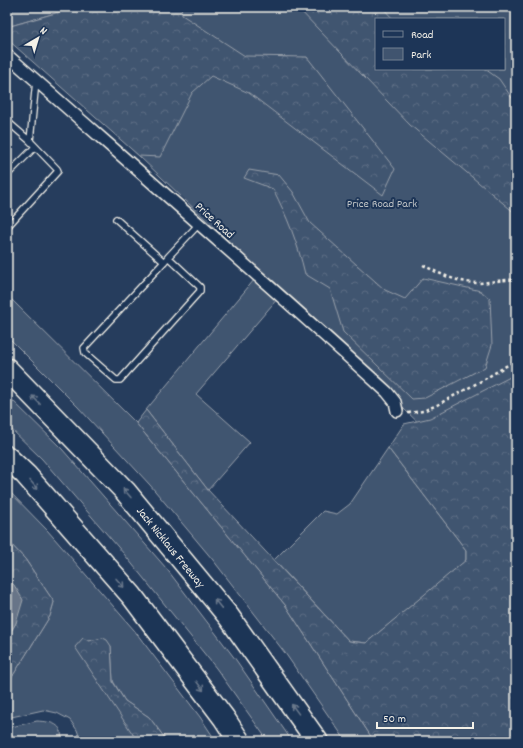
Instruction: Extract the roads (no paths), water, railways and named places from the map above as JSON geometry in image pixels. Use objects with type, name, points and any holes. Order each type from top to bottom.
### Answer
[{"type":"highway","name":"Jack Nicklaus Freeway","points":[[7,369],[125,491],[229,617],[318,741]]},
{"type":"highway","points":[[7,458],[26,475],[132,596],[224,718],[239,741]]},
{"type":"street","name":"Price Road","points":[[7,55],[324,334],[387,392],[395,402],[397,411]]},
{"type":"lane","points":[[30,141],[36,81]]},
{"type":"lane","points":[[7,122],[30,141],[58,171],[7,227]]},
{"type":"lane","points":[[7,175],[35,147]]},
{"type":"lane","points":[[116,219],[166,260],[200,287],[200,291],[120,380],[116,380],[84,353],[84,348],[166,260],[199,224]]},
{"type":"park label","name":"Price Road Park","points":[[382,203]]}]
